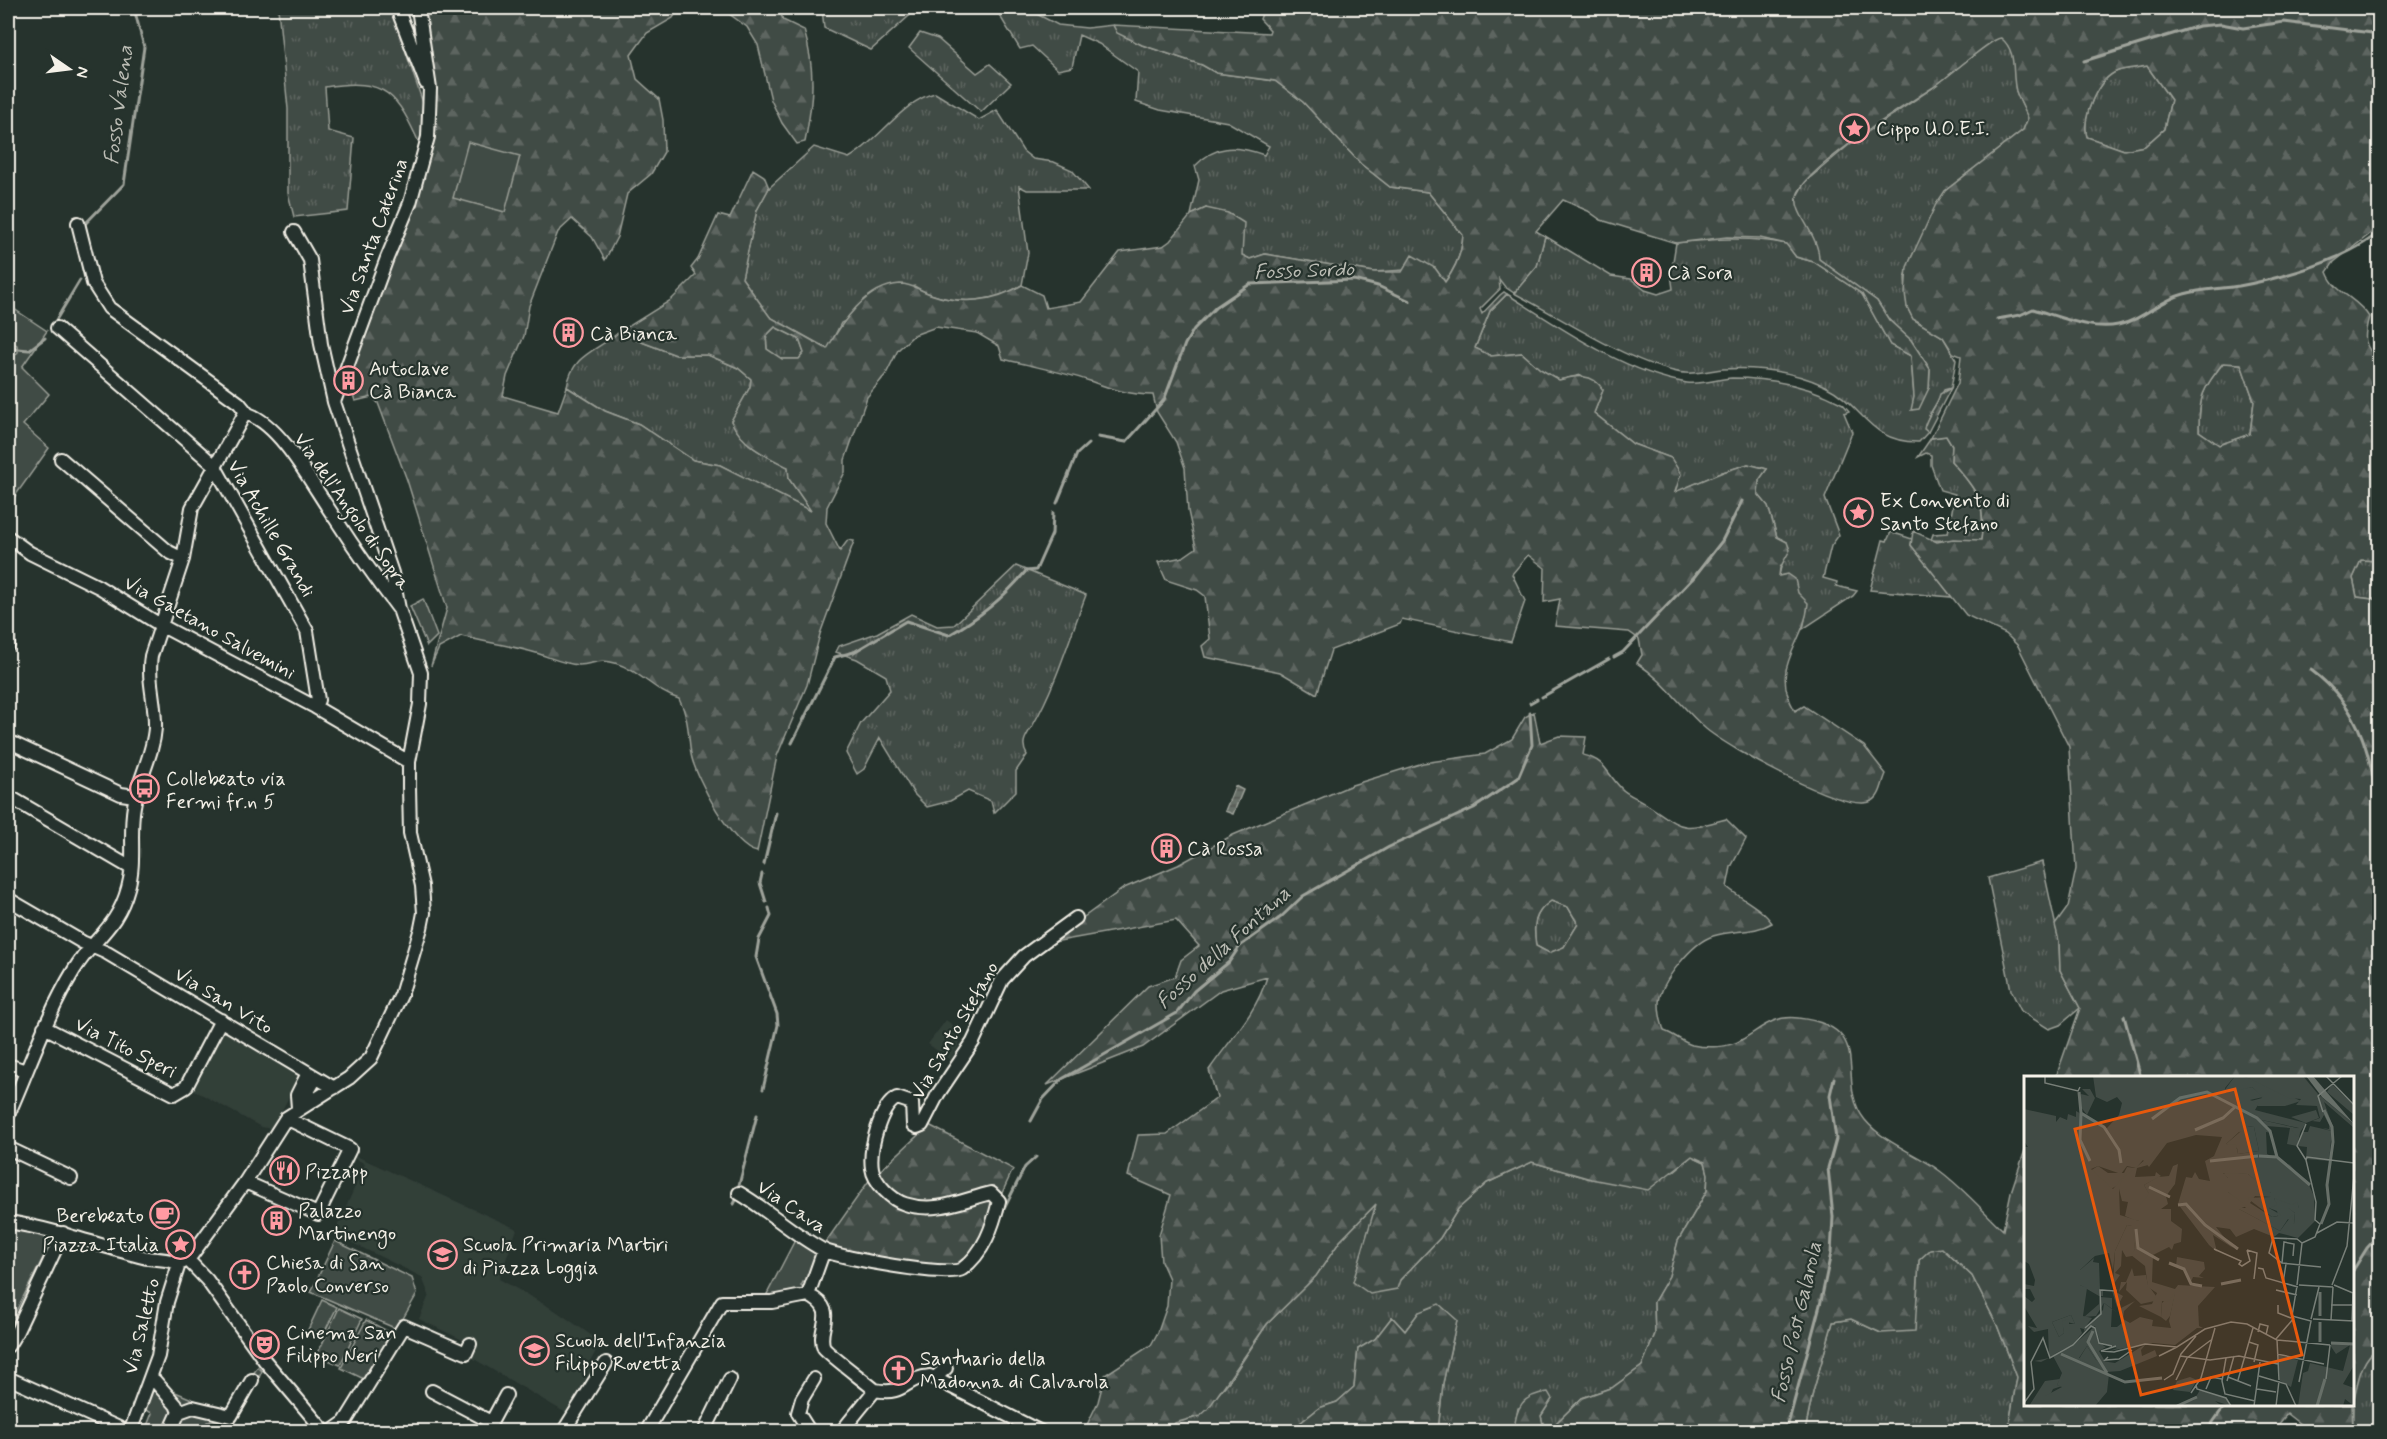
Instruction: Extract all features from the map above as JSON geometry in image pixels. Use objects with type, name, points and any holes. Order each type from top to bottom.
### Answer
[{"type":"street","points":[[397,8],[422,78],[430,89]]},
{"type":"street","name":"Via Santa Caterina","points":[[334,402],[378,280],[410,203],[428,137],[430,89],[418,8]]},
{"type":"street","points":[[932,8],[943,8]]},
{"type":"street","name":"Via dell'Angolo di Sopra","points":[[78,223],[93,283],[109,308],[239,403],[248,414],[263,422],[295,456],[333,517],[399,609]]},
{"type":"street","name":"Via Santa Caterina","points":[[183,1262],[250,1184],[286,1118],[298,1108],[360,1070],[381,1041],[401,995],[424,913],[422,886],[410,833],[409,762],[420,704],[421,673],[399,609],[392,573],[334,402],[321,344],[309,260],[294,232]]},
{"type":"street","name":"Via Achille Grandi","points":[[57,328],[214,465],[307,631],[318,700],[315,707]]},
{"type":"street","points":[[8,1115],[44,1027],[73,972],[82,958],[108,931],[123,905],[131,868],[134,801],[153,747],[154,718],[148,671],[183,559],[192,508],[214,465],[244,415],[248,414]]},
{"type":"street","points":[[61,459],[168,552],[183,559]]},
{"type":"street","name":"Via Gaetano Salvemini","points":[[8,537],[30,553],[99,587],[162,626],[315,707],[409,762]]},
{"type":"street","points":[[8,633],[8,645]]},
{"type":"street","points":[[8,741],[134,801]]},
{"type":"street","points":[[392,752],[403,750],[413,741]]},
{"type":"street","points":[[8,796],[131,868]]},
{"type":"street","name":"Via San Vito","points":[[8,899],[221,1020],[334,1088]]},
{"type":"street","name":"Via Santo Stefano","points":[[824,1250],[874,1263],[955,1272],[963,1268],[979,1250],[989,1235],[999,1201],[997,1197],[991,1193],[952,1205],[930,1208],[899,1202],[879,1183],[872,1168],[877,1127],[889,1104],[897,1098],[912,1103],[911,1121],[914,1127],[922,1125],[938,1094],[973,1042],[1002,980],[1048,936],[1076,918]]},
{"type":"street","name":"Via Tito Speri","points":[[44,1027],[167,1093],[180,1093],[190,1079],[221,1020]]},
{"type":"street","points":[[8,1065],[26,1071]]},
{"type":"street","points":[[298,1108],[297,1095],[312,1076]]},
{"type":"street","points":[[250,1184],[318,1214],[350,1149],[286,1118]]},
{"type":"street","points":[[8,1148],[71,1178]]},
{"type":"street","name":"Via Cava","points":[[739,1193],[824,1250]]},
{"type":"street","points":[[8,1222],[63,1233],[156,1260],[183,1262],[207,1280],[279,1379],[334,1429],[404,1326],[466,1353],[470,1344]]},
{"type":"street","points":[[8,1346],[63,1233]]},
{"type":"street","points":[[808,1295],[824,1250]]},
{"type":"street","name":"Via Saletto","points":[[129,1431],[158,1356],[171,1285],[183,1262]]},
{"type":"street","points":[[646,1431],[722,1302],[772,1302],[808,1295],[820,1303],[824,1312],[823,1339],[826,1350],[875,1390],[895,1392],[918,1377],[936,1377],[946,1368]]},
{"type":"street","points":[[563,1431],[606,1363]]},
{"type":"street","points":[[936,1377],[939,1382],[1041,1431]]},
{"type":"street","points":[[8,1378],[129,1431]]},
{"type":"street","points":[[704,1431],[730,1379]]},
{"type":"street","points":[[810,1431],[798,1413],[802,1399],[814,1379]]},
{"type":"street","points":[[178,1412],[193,1407],[231,1416],[252,1380]]},
{"type":"street","points":[[155,1381],[176,1405],[178,1412],[170,1431]]},
{"type":"street","points":[[841,1431],[875,1390]]},
{"type":"street","points":[[432,1391],[488,1427],[506,1395]]},
{"type":"shaded area","points":[[1235,786],[1243,790],[1233,814],[1225,811]]},
{"type":"shaded area","points":[[946,1020],[963,1033],[950,1060],[928,1044]]},
{"type":"shaded area","points":[[222,1030],[301,1074],[272,1129],[261,1127],[190,1088]]},
{"type":"shaded area","name":"Scuola Primaria Martiri di Piazza Loggia","points":[[354,1155],[517,1229],[499,1279],[556,1311],[601,1342],[591,1360],[592,1368],[566,1413],[469,1356],[473,1345],[419,1319],[429,1295],[422,1277],[334,1234],[365,1164],[353,1157]]},
{"type":"green space","points":[[278,8],[391,8],[423,103],[421,147],[405,114],[387,93],[363,85],[325,87],[328,131],[354,138],[348,211],[294,217],[288,193],[288,109]]},
{"type":"green space","points":[[423,8],[679,8],[673,18],[647,33],[631,55],[637,79],[659,99],[663,120],[664,152],[651,174],[627,194],[617,237],[605,260],[592,237],[572,219],[558,232],[529,306],[524,336],[507,376],[503,396],[558,412],[567,387],[605,411],[639,424],[693,460],[720,465],[811,511],[789,479],[788,467],[748,443],[731,421],[750,387],[751,379],[738,368],[708,355],[676,355],[618,333],[671,300],[696,275],[691,268],[698,259],[718,215],[730,218],[753,169],[764,176],[769,188],[757,210],[742,278],[770,317],[827,349],[856,307],[876,291],[888,286],[904,284],[954,300],[977,300],[1000,295],[1022,285],[1042,295],[1046,308],[1081,302],[1120,252],[1163,246],[1170,241],[1191,215],[1206,208],[1228,213],[1244,223],[1242,255],[1250,259],[1265,254],[1374,272],[1402,272],[1412,255],[1435,268],[1445,282],[1449,277],[1458,260],[1463,235],[1428,192],[1390,187],[1361,164],[1303,102],[1275,81],[1216,73],[1202,65],[1142,45],[1117,33],[1113,25],[1269,33],[1270,30],[1260,19],[1264,8],[2379,8],[2379,227],[2334,262],[2327,272],[2335,286],[2359,305],[2369,317],[2365,336],[2367,346],[2380,362],[2379,561],[2361,560],[2353,578],[2357,597],[2380,600],[2379,1348],[2373,1352],[2364,1365],[2354,1398],[2354,1076],[2056,1076],[2080,1008],[2060,970],[2059,941],[2055,925],[2068,907],[2076,869],[2069,747],[2018,646],[2006,634],[1966,615],[1911,545],[1913,531],[1937,542],[1953,539],[1981,540],[1982,515],[1978,497],[1951,461],[1952,446],[1946,436],[1931,438],[1958,383],[1961,356],[1953,353],[1943,337],[1913,319],[1907,307],[1905,293],[1907,267],[1936,204],[1945,191],[2023,130],[2028,118],[2016,91],[2010,50],[2001,38],[1988,44],[1938,84],[1835,154],[1803,184],[1797,196],[1799,210],[1815,241],[1819,259],[1877,301],[1889,320],[1911,340],[1930,369],[1929,388],[1919,409],[1911,410],[1914,397],[1911,356],[1890,345],[1862,294],[1814,262],[1796,257],[1786,244],[1760,238],[1727,237],[1676,243],[1601,220],[1588,211],[1563,200],[1536,231],[1545,236],[1537,266],[1514,293],[1499,279],[1500,289],[1480,309],[1482,314],[1500,295],[1504,292],[1507,294],[1490,311],[1475,348],[1491,356],[1522,353],[1540,369],[1559,380],[1583,377],[1594,380],[1603,390],[1594,413],[1633,444],[1671,458],[1681,474],[1675,492],[1748,464],[1767,469],[1759,480],[1758,494],[1768,506],[1777,537],[1787,542],[1790,550],[1780,568],[1779,576],[1788,574],[1795,579],[1798,593],[1808,603],[1801,632],[1786,668],[1785,681],[1788,695],[1795,711],[1804,706],[1864,746],[1886,774],[1875,799],[1859,803],[1839,798],[1788,777],[1738,750],[1706,729],[1665,686],[1637,663],[1642,655],[1639,639],[1629,632],[1555,626],[1560,599],[1544,602],[1545,568],[1528,555],[1512,574],[1525,601],[1511,642],[1402,619],[1400,624],[1331,650],[1317,694],[1280,672],[1205,657],[1202,646],[1210,639],[1205,596],[1197,590],[1166,580],[1158,562],[1183,557],[1196,548],[1188,511],[1185,468],[1176,442],[1157,412],[1153,395],[1121,391],[1069,375],[1003,359],[999,346],[977,333],[936,327],[914,335],[898,350],[886,374],[867,397],[845,460],[845,472],[827,507],[826,523],[840,551],[848,540],[854,541],[820,634],[807,685],[777,756],[757,852],[747,848],[737,838],[707,794],[694,765],[686,719],[679,699],[670,696],[624,666],[600,661],[584,665],[572,664],[521,649],[461,636],[439,648],[431,666],[447,608],[407,480],[378,403],[372,397],[355,401],[352,391],[342,393],[344,383],[350,384],[352,378],[347,376],[386,280],[431,142]],"holes":[[[2147,66],[2171,100],[2164,129],[2145,146],[2124,150],[2087,137],[2086,119],[2093,99],[2104,81],[2118,71]],[[775,327],[799,339],[804,353],[799,359],[782,359],[767,349],[766,336]],[[2223,363],[2241,364],[2254,401],[2250,434],[2219,445],[2199,431],[2200,409],[2206,387]]]},
{"type":"green space","points":[[721,8],[779,8],[783,20],[804,30],[812,72],[810,113],[805,142],[797,144],[782,123],[771,100],[758,45],[747,27]]},
{"type":"green space","points":[[822,8],[918,8],[871,50],[824,28]]},
{"type":"green space","points":[[995,8],[1018,8],[1031,11],[1058,25],[1087,28],[1113,25],[1118,33],[1142,45],[1202,65],[1216,73],[1275,81],[1303,102],[1361,164],[1390,187],[1428,192],[1463,235],[1460,254],[1452,271],[1445,282],[1435,268],[1374,272],[1265,254],[1250,259],[1242,255],[1206,208],[1191,215],[1199,180],[1195,166],[1219,150],[1245,149],[1264,155],[1269,146],[1228,122],[1160,110],[1136,102],[1138,72],[1099,44],[1079,35],[1072,67],[1058,70],[1032,46],[1020,49]]},
{"type":"green space","points":[[920,33],[938,39],[977,73],[990,64],[1011,83],[981,112],[909,48]]},
{"type":"green space","points":[[1996,37],[2003,39],[2011,51],[2016,91],[2029,118],[2023,130],[1945,191],[1911,258],[1905,278],[1907,307],[1913,319],[1943,337],[1956,360],[1951,388],[1944,390],[1928,419],[1925,429],[1928,432],[1919,442],[1902,441],[1888,436],[1867,421],[1849,402],[1813,381],[1788,374],[1749,369],[1723,369],[1692,373],[1673,371],[1613,347],[1514,293],[1537,266],[1545,236],[1611,276],[1631,279],[1645,290],[1658,294],[1673,289],[1671,274],[1676,243],[1745,239],[1787,244],[1796,257],[1814,262],[1862,294],[1890,345],[1911,356],[1914,397],[1912,410],[1929,388],[1930,369],[1911,340],[1889,320],[1877,301],[1819,259],[1797,207],[1796,198],[1805,182],[1850,144],[1934,87]]},
{"type":"green space","points":[[2147,66],[2171,100],[2164,129],[2145,146],[2124,150],[2087,137],[2086,119],[2089,109],[2104,81],[2118,71]]},
{"type":"green space","points":[[935,93],[979,120],[997,110],[1023,151],[1033,159],[1054,162],[1072,170],[1089,190],[1027,190],[1019,186],[1028,253],[1022,285],[996,296],[968,300],[940,297],[914,286],[841,323],[828,349],[770,317],[742,278],[757,210],[769,188],[814,147],[849,158],[860,151],[912,104]]},
{"type":"green space","points":[[468,142],[520,156],[505,212],[453,198]]},
{"type":"green space","points":[[1507,294],[1593,347],[1640,370],[1664,378],[1687,383],[1704,383],[1732,378],[1775,381],[1803,387],[1843,404],[1849,411],[1844,413],[1852,432],[1825,498],[1839,535],[1831,546],[1823,578],[1837,582],[1836,586],[1857,591],[1853,596],[1803,629],[1807,609],[1798,593],[1779,576],[1787,542],[1777,537],[1768,506],[1758,494],[1759,480],[1767,469],[1748,464],[1674,493],[1671,458],[1633,444],[1594,413],[1603,390],[1581,375],[1559,380],[1540,369],[1522,353],[1491,356],[1475,348],[1490,311]]},
{"type":"green space","points":[[8,305],[47,331],[22,367],[49,394],[23,425],[49,448],[8,506],[8,362],[18,352],[17,345],[8,341]]},
{"type":"green space","points":[[775,327],[799,339],[804,353],[799,359],[782,359],[767,349],[766,336]]},
{"type":"green space","points":[[618,333],[676,355],[708,355],[738,368],[751,379],[750,387],[731,421],[748,443],[788,467],[789,479],[812,512],[720,465],[693,460],[639,424],[605,411],[567,387],[574,367],[580,360]]},
{"type":"green space","points":[[2223,363],[2241,364],[2254,401],[2250,434],[2219,445],[2199,431],[2199,419],[2203,394]]},
{"type":"green space","points":[[1951,388],[1928,432],[1924,429],[1925,424],[1940,394]]},
{"type":"green space","points":[[1946,436],[1952,446],[1951,461],[1973,489],[1981,506],[1981,541],[1931,540],[1933,534],[1948,533],[1955,494],[1940,490],[1931,465],[1931,455],[1926,453],[1918,457],[1931,438]]},
{"type":"green space","points":[[1891,532],[1912,539],[1911,545],[1952,597],[1870,590],[1883,540],[1887,541]]},
{"type":"green space","points":[[2361,560],[2379,561],[2379,600],[2357,597],[2353,578]]},
{"type":"green space","points":[[1016,566],[1086,595],[1049,694],[1025,740],[1024,747],[1027,755],[1016,771],[1016,791],[994,813],[991,801],[968,791],[950,801],[927,807],[914,794],[880,738],[864,769],[857,774],[846,753],[861,723],[890,690],[886,676],[857,659],[836,652],[839,646],[877,633],[911,614],[937,626],[954,625]]},
{"type":"green space","points":[[423,599],[437,636],[427,646],[410,606]]},
{"type":"green space","points":[[1534,712],[1540,743],[1559,736],[1586,737],[1583,755],[1602,764],[1626,793],[1682,826],[1699,826],[1726,819],[1746,839],[1731,867],[1727,887],[1757,908],[1772,923],[1758,929],[1713,936],[1687,954],[1671,974],[1661,994],[1659,1010],[1664,1031],[1692,1045],[1710,1047],[1736,1043],[1767,1024],[1781,1019],[1798,1018],[1823,1023],[1838,1032],[1846,1044],[1856,1105],[1865,1120],[1882,1136],[1931,1165],[1948,1178],[2003,1230],[2011,1192],[2024,1153],[2024,1406],[2352,1406],[2353,1431],[2309,1431],[2287,1414],[2273,1431],[2008,1431],[2017,1377],[1997,1325],[1972,1276],[1942,1248],[1930,1250],[1919,1260],[1915,1331],[1881,1333],[1851,1319],[1833,1322],[1813,1392],[1805,1431],[1514,1431],[1516,1415],[1526,1399],[1548,1392],[1552,1399],[1541,1416],[1544,1428],[1553,1426],[1582,1398],[1613,1387],[1642,1366],[1655,1334],[1654,1302],[1669,1276],[1678,1241],[1707,1191],[1708,1174],[1705,1162],[1692,1156],[1648,1190],[1591,1179],[1532,1162],[1487,1183],[1458,1209],[1440,1238],[1400,1280],[1397,1289],[1370,1294],[1353,1282],[1376,1204],[1340,1241],[1316,1276],[1267,1324],[1208,1409],[1200,1416],[1175,1423],[1169,1431],[1084,1431],[1098,1402],[1105,1375],[1151,1345],[1167,1306],[1169,1279],[1161,1261],[1159,1235],[1171,1195],[1128,1176],[1138,1135],[1167,1134],[1217,1098],[1209,1070],[1250,1014],[1267,977],[1221,990],[1143,1047],[1047,1085],[1148,986],[1175,977],[1181,960],[1199,946],[1176,920],[1048,943],[1124,888],[1178,865],[1233,835],[1352,785],[1423,763],[1485,754],[1512,739],[1525,717]],"holes":[[[1551,901],[1568,907],[1578,924],[1564,947],[1549,953],[1536,946],[1536,920],[1541,910]]]},
{"type":"green space","points":[[2042,862],[2059,941],[2060,970],[2080,1008],[2060,1025],[2049,1029],[2021,1011],[2011,990],[1988,878]]},
{"type":"green space","points":[[1551,901],[1568,907],[1578,924],[1564,947],[1549,953],[1536,946],[1535,927],[1541,910]]},
{"type":"green space","points":[[929,1125],[1013,1169],[975,1252],[950,1270],[831,1253],[825,1243],[868,1182]]},
{"type":"green space","points":[[1692,1156],[1705,1162],[1708,1174],[1707,1191],[1678,1241],[1669,1276],[1654,1302],[1655,1334],[1642,1366],[1613,1387],[1582,1398],[1553,1426],[1544,1428],[1541,1416],[1552,1399],[1518,1408],[1514,1431],[1438,1431],[1443,1383],[1457,1321],[1419,1312],[1405,1331],[1392,1317],[1375,1339],[1358,1349],[1354,1387],[1337,1402],[1319,1408],[1290,1431],[1169,1432],[1175,1423],[1200,1416],[1230,1380],[1267,1324],[1316,1276],[1340,1241],[1377,1203],[1354,1282],[1400,1280],[1440,1238],[1458,1209],[1487,1183],[1532,1162],[1591,1179],[1673,1172]]},
{"type":"green space","points":[[8,1226],[51,1236],[48,1248],[8,1327]]},
{"type":"green space","points":[[795,1240],[818,1255],[807,1284],[803,1282],[801,1286],[804,1289],[799,1295],[765,1298]]},
{"type":"green space","points":[[335,1241],[412,1278],[417,1294],[397,1329],[311,1292]]},
{"type":"green space","points":[[1942,1248],[1972,1276],[1997,1325],[2017,1377],[2008,1431],[1805,1432],[1813,1392],[1833,1322],[1851,1319],[1881,1333],[1917,1298],[1919,1260],[1930,1250]]},
{"type":"green space","points":[[322,1300],[337,1307],[321,1339],[307,1332]]},
{"type":"green space","points":[[1439,1304],[1457,1320],[1443,1383],[1438,1431],[1290,1431],[1319,1408],[1337,1402],[1354,1387],[1358,1349],[1375,1339],[1392,1317],[1405,1331],[1419,1312]]},
{"type":"green space","points":[[339,1308],[362,1319],[340,1365],[317,1355]]},
{"type":"green space","points":[[366,1320],[393,1334],[366,1380],[341,1368]]},
{"type":"green space","points":[[2379,1348],[2379,1431],[2353,1431],[2356,1385],[2359,1373],[2370,1354]]},
{"type":"green space","points":[[258,1367],[262,1371],[233,1427],[220,1420],[207,1422],[202,1431],[145,1431],[152,1413],[144,1409],[154,1383],[225,1413]]},
{"type":"waterway","name":"Fosso Valena","points":[[83,226],[124,184],[144,47],[134,8]]},
{"type":"waterway","points":[[2084,61],[2199,26],[2221,24],[2243,28],[2284,22],[2380,34]]},
{"type":"waterway","points":[[1997,319],[2020,315],[2033,309],[2086,324],[2118,325],[2184,294],[2256,283],[2294,273],[2350,251],[2380,231]]},
{"type":"waterway","name":"Fosso Valena","points":[[53,325],[80,280]]},
{"type":"waterway","name":"Fosso Sordo","points":[[1098,437],[1126,442],[1164,400],[1185,344],[1194,329],[1216,307],[1250,284],[1354,280],[1378,286],[1410,301]]},
{"type":"waterway","name":"Fosso Valena","points":[[8,348],[29,350],[45,338]]},
{"type":"waterway","name":"Fosso Sordo","points":[[1057,503],[1077,454],[1088,444]]},
{"type":"waterway","points":[[1614,657],[1623,652],[1694,577],[1722,541],[1742,501]]},
{"type":"waterway","name":"Fosso Sordo","points":[[792,743],[835,657],[854,652],[906,621],[949,635],[971,622],[1000,599],[1026,571],[1036,570],[1052,534],[1053,513]]},
{"type":"waterway","points":[[1542,697],[1609,659]]},
{"type":"waterway","points":[[2311,670],[2329,685],[2354,719],[2369,758],[2380,823]]},
{"type":"waterway","name":"Fosso della Fontana","points":[[1530,703],[1537,699]]},
{"type":"waterway","name":"Fosso della Fontana","points":[[1031,1121],[1043,1099],[1062,1079],[1177,1013],[1194,991],[1229,962],[1240,946],[1281,917],[1303,896],[1389,847],[1474,808],[1518,778],[1532,745],[1530,713]]},
{"type":"waterway","name":"Fosso Sordo","points":[[764,864],[776,813]]},
{"type":"waterway","name":"Fosso Sordo","points":[[762,874],[760,883],[766,902]]},
{"type":"waterway","name":"Fosso Sordo","points":[[763,1089],[778,1025],[777,1014],[756,957],[759,939],[771,916],[769,908]]},
{"type":"waterway","points":[[2124,1016],[2140,1076]]},
{"type":"waterway","name":"Fosso Post Galarola","points":[[1786,1432],[1821,1301],[1831,1253],[1833,1217],[1828,1168],[1836,1139],[1830,1095],[1834,1078]]},
{"type":"waterway","name":"Fosso Sordo","points":[[738,1189],[757,1115]]},
{"type":"waterway","name":"Fosso della Fontana","points":[[1000,1217],[1025,1167],[1036,1157]]},
{"type":"waterway","name":"Fosso Sordo","points":[[734,1204],[736,1200]]},
{"type":"waterway","points":[[2354,1269],[2367,1248],[2380,1234]]},
{"type":"waterway","points":[[2206,1432],[2225,1406]]},
{"type":"place","name":"Cippo U.O.E.I.","points":[[1855,128]]},
{"type":"place","name":"Cà Sora","points":[[1646,272]]},
{"type":"place","name":"Cà Bianca","points":[[569,333]]},
{"type":"place","name":"Autoclave Cà Bianca","points":[[348,380]]},
{"type":"place","name":"Ex Convento di Santo Stefano","points":[[1859,512]]},
{"type":"place","name":"Collebeato via Fermi fr.n 5","points":[[145,789]]},
{"type":"place","name":"Cà Rossa","points":[[1166,848]]},
{"type":"place","name":"Pizzapp","points":[[284,1171]]},
{"type":"place","name":"Berebeato","points":[[165,1215]]},
{"type":"place","name":"Palazzo Martinengo","points":[[277,1221]]},
{"type":"place","name":"Piazza Italia","points":[[180,1244]]},
{"type":"place","name":"Scuola Primaria Martiri di Piazza Loggia","points":[[442,1255]]},
{"type":"place","name":"Chiesa di San Paolo Converso","points":[[245,1274]]},
{"type":"place","name":"Cinema San Filippo Neri","points":[[265,1344]]},
{"type":"place","name":"Scuola dell'Infanzia Filippo Rovetta","points":[[534,1351]]},
{"type":"place","name":"Santuario della Madonna di Calvarola","points":[[899,1370]]}]
